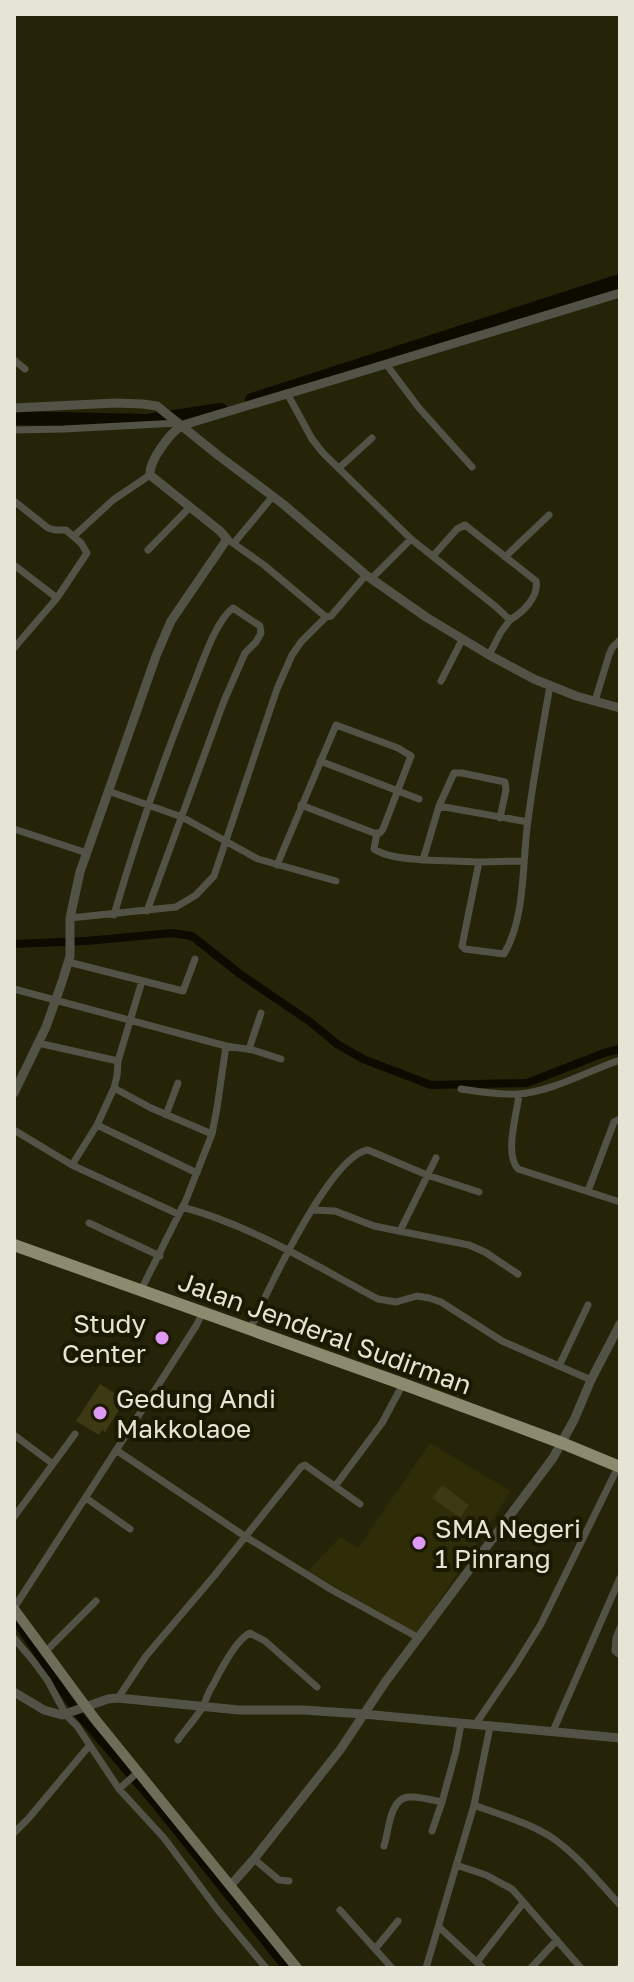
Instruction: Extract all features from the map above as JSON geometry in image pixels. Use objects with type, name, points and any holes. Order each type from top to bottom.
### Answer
[{"type":"highway","name":"Jalan Jenderal Sudirman","points":[[14,1245],[403,1384],[619,1467]]},
{"type":"main road","points":[[14,1609],[45,1652],[75,1711],[136,1775],[297,1968]]},
{"type":"street","points":[[14,430],[178,422],[288,395],[620,293]]},
{"type":"street","points":[[14,360],[25,369]]},
{"type":"street","points":[[386,364],[419,408],[472,467]]},
{"type":"street","points":[[288,395],[316,444],[339,468],[411,539],[510,620]]},
{"type":"street","points":[[14,408],[115,403],[157,406],[273,496],[369,577],[462,640],[550,686],[620,708]]},
{"type":"street","points":[[150,475],[151,465],[178,422]]},
{"type":"street","points":[[339,468],[372,438]]},
{"type":"street","points":[[150,475],[326,617]]},
{"type":"street","points":[[74,536],[113,500],[150,475]]},
{"type":"street","points":[[14,1093],[56,1001],[71,949],[70,921],[77,882],[171,621],[230,541],[273,496]]},
{"type":"street","points":[[14,501],[48,528],[66,530],[87,553],[57,598],[15,644]]},
{"type":"street","points":[[148,550],[189,508]]},
{"type":"street","points":[[505,557],[549,515]]},
{"type":"street","points":[[433,556],[462,525],[536,581],[537,591],[524,610],[510,620],[489,655]]},
{"type":"street","points":[[70,921],[176,907],[206,887],[214,876],[227,842],[277,689],[292,655],[326,617],[331,616],[411,539]]},
{"type":"street","points":[[14,565],[57,598]]},
{"type":"street","points":[[114,915],[175,732],[208,649],[221,623],[233,608],[260,626],[261,633],[237,669],[147,911]]},
{"type":"street","points":[[441,681],[462,640]]},
{"type":"street","points":[[595,701],[609,655],[620,640]]},
{"type":"street","points":[[479,862],[462,946],[504,954],[515,929],[550,686]]},
{"type":"street","points":[[277,865],[336,725],[411,756],[383,829],[377,833],[374,849],[384,855],[423,860],[524,861]]},
{"type":"street","points":[[320,761],[419,799]]},
{"type":"street","points":[[423,860],[439,806],[454,773],[505,782],[500,818]]},
{"type":"street","points":[[108,791],[182,817],[258,859],[336,881]]},
{"type":"street","points":[[301,805],[377,833]]},
{"type":"street","points":[[439,806],[528,822]]},
{"type":"street","points":[[14,829],[87,853]]},
{"type":"street","points":[[68,962],[183,991],[195,959]]},
{"type":"street","points":[[72,1165],[97,1125],[114,1088],[118,1061],[142,981]]},
{"type":"street","points":[[14,989],[281,1059]]},
{"type":"street","points":[[249,1049],[261,1013]]},
{"type":"street","points":[[38,1043],[118,1061]]},
{"type":"street","points":[[141,1290],[160,1256],[212,1134],[226,1046]]},
{"type":"street","points":[[461,1089],[519,1094],[543,1089],[620,1060]]},
{"type":"street","points":[[166,1115],[178,1083]]},
{"type":"street","points":[[114,1088],[212,1134]]},
{"type":"street","points":[[519,1094],[512,1149],[513,1162],[518,1169],[620,1202]]},
{"type":"street","points":[[588,1191],[614,1122],[620,1119]]},
{"type":"street","points":[[97,1125],[197,1173]]},
{"type":"street","points":[[14,1130],[72,1165],[180,1210],[226,1220],[383,1301],[396,1302],[417,1296],[441,1302],[502,1341],[591,1380]]},
{"type":"street","points":[[250,1330],[312,1210],[333,1178],[362,1150],[387,1156],[427,1175],[479,1192]]},
{"type":"street","points":[[400,1231],[436,1158]]},
{"type":"street","points":[[312,1210],[335,1211],[374,1226],[469,1245],[518,1274]]},
{"type":"street","points":[[89,1223],[160,1256]]},
{"type":"street","points":[[559,1366],[588,1305]]},
{"type":"street","points":[[14,1609],[203,1312]]},
{"type":"street","points":[[230,1886],[340,1750],[363,1714],[553,1458],[620,1324]]},
{"type":"street","points":[[336,1485],[382,1423],[403,1384]]},
{"type":"street","points":[[14,1517],[75,1434]]},
{"type":"street","points":[[14,1435],[53,1464]]},
{"type":"street","points":[[116,1450],[246,1537],[332,1590],[419,1638]]},
{"type":"street","points":[[118,1698],[138,1666],[305,1465],[360,1504]]},
{"type":"street","points":[[475,1725],[541,1624],[619,1467]]},
{"type":"street","points":[[86,1498],[130,1529]]},
{"type":"street","points":[[553,1731],[620,1579]]},
{"type":"street","points":[[45,1652],[96,1601]]},
{"type":"street","points":[[620,1628],[615,1651],[620,1655]]},
{"type":"street","points":[[178,1740],[203,1706],[220,1671],[245,1634],[250,1633],[265,1641],[317,1687]]},
{"type":"street","points":[[14,1638],[75,1711],[77,1726],[89,1746],[266,1968]]},
{"type":"street","points":[[14,1692],[44,1710],[75,1711],[118,1698],[239,1710],[363,1714],[620,1738]]},
{"type":"street","points":[[432,1831],[461,1724]]},
{"type":"street","points":[[426,1968],[474,1805],[490,1727]]},
{"type":"street","points":[[14,1833],[89,1746]]},
{"type":"street","points":[[121,1787],[136,1775]]},
{"type":"street","points":[[384,1846],[394,1807],[401,1799],[408,1797],[442,1802]]},
{"type":"street","points":[[474,1805],[552,1838],[582,1863],[620,1905]]},
{"type":"street","points":[[254,1859],[279,1880],[289,1881]]},
{"type":"street","points":[[456,1865],[508,1886],[581,1968]]},
{"type":"street","points":[[439,1927],[480,1965],[523,1903]]},
{"type":"street","points":[[340,1910],[392,1968]]},
{"type":"street","points":[[375,1949],[398,1921]]},
{"type":"street","points":[[531,1968],[557,1940]]},
{"type":"shaded area","name":"Gedung Andi Makkolaoe","points":[[100,1384],[122,1398],[119,1402],[123,1404],[105,1432],[102,1430],[99,1435],[76,1421]]},
{"type":"shaded area","name":"SMA Negeri 1 Pinrang","points":[[430,1443],[511,1491],[417,1635],[308,1571],[340,1537],[358,1548]]},
{"type":"shaded area","points":[[442,1485],[469,1505],[460,1518],[432,1498]]},
{"type":"waterway","points":[[252,400],[620,281]]},
{"type":"waterway","points":[[14,418],[147,421],[221,410]]},
{"type":"waterway","points":[[14,944],[172,933],[192,936],[337,1044],[363,1059],[431,1085],[527,1083],[620,1049]]},
{"type":"waterway","points":[[14,1618],[78,1714],[156,1805],[286,1968]]},
{"type":"place","name":"Study Center","points":[[162,1338]]},
{"type":"place","name":"Gedung Andi Makkolaoe","points":[[100,1413]]},
{"type":"place","name":"SMA Negeri 1 Pinrang","points":[[419,1543]]}]
